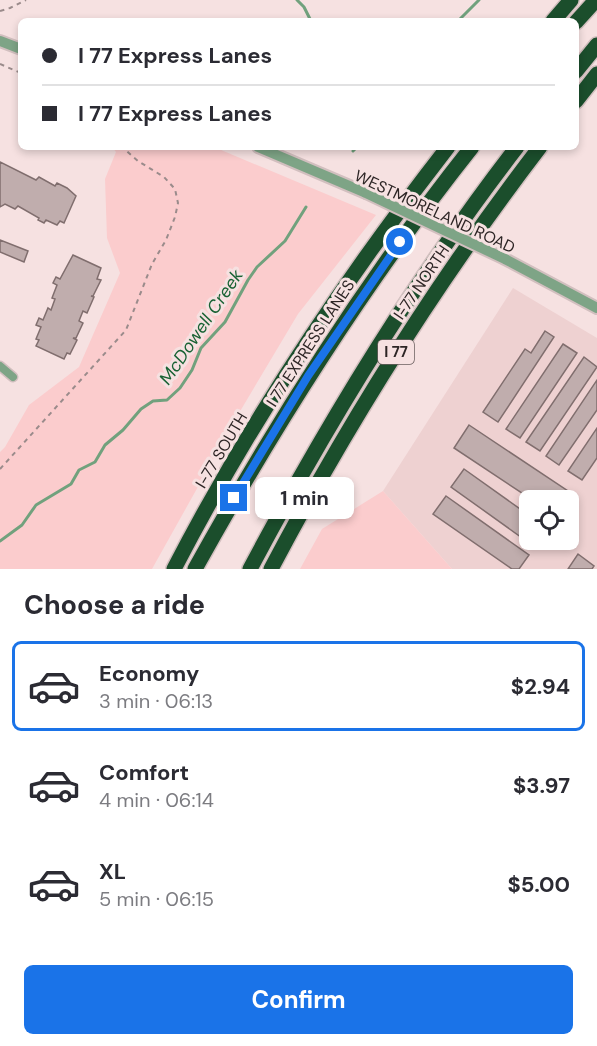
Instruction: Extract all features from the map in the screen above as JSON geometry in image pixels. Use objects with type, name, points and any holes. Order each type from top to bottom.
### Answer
[{"type":"highway","points":[[556,18],[571,0]]},
{"type":"highway","points":[[579,19],[596,0]]},
{"type":"highway","points":[[579,67],[597,45]]},
{"type":"highway","points":[[579,97],[597,74]]},
{"type":"highway","name":"I-77 SOUTH","points":[[174,569],[239,454],[304,349],[373,248],[446,150]]},
{"type":"highway","name":"I 77 EXPRESS LANES","points":[[195,569],[255,463],[326,350],[388,258],[470,150]]},
{"type":"highway","name":"I 77","points":[[250,569],[306,466],[369,361],[436,258],[515,150]]},
{"type":"highway","name":"I-77 NORTH","points":[[271,569],[327,467],[396,353],[481,226],[538,150]]},
{"type":"street","points":[[0,40],[18,48]]},
{"type":"street","name":"WESTMORELAND ROAD","points":[[265,150],[366,193],[505,259],[597,308]]},
{"type":"street","points":[[0,366],[13,377]]},
{"type":"path","points":[[0,10],[27,0]]},
{"type":"path","points":[[0,64],[18,72]]},
{"type":"path","points":[[0,469],[126,330],[152,264],[176,217],[178,203],[175,189],[164,177],[138,161],[125,150]]},
{"type":"shaded area","points":[[114,150],[221,150],[376,215],[298,314],[242,408],[152,569],[0,569],[0,452],[29,405],[79,367],[120,273],[107,238],[105,179],[116,152]]},
{"type":"shaded area","points":[[513,288],[597,338],[597,569],[452,569],[383,491]]},
{"type":"shaded area","points":[[383,491],[452,569],[300,569],[322,529]]},
{"type":"building","points":[[0,162],[36,180],[39,177],[55,186],[57,183],[76,196],[64,223],[60,221],[57,225],[46,220],[44,223],[18,206],[15,209],[5,204],[0,207]]},
{"type":"building","points":[[0,240],[28,251],[24,262],[0,252]]},
{"type":"building","points":[[73,255],[101,268],[97,279],[101,280],[91,296],[94,297],[87,313],[83,311],[79,321],[83,323],[76,338],[73,338],[77,340],[70,354],[67,353],[64,359],[36,346],[41,327],[36,325],[39,318],[43,320],[48,308],[51,310],[55,299],[52,298],[57,285],[53,283],[56,277],[60,279]]},
{"type":"building","points":[[545,331],[554,337],[498,422],[483,412],[525,349],[531,353]]},
{"type":"building","points":[[563,344],[577,353],[520,438],[506,429]]},
{"type":"building","points":[[584,357],[597,367],[540,451],[526,442]]},
{"type":"building","points":[[597,380],[597,410],[559,465],[546,456]]},
{"type":"building","points":[[469,425],[566,490],[519,491],[454,448]]},
{"type":"building","points":[[597,428],[597,458],[582,480],[568,471]]},
{"type":"building","points":[[464,469],[519,508],[519,536],[451,487]]},
{"type":"building","points":[[446,496],[529,555],[519,569],[512,569],[433,514]]},
{"type":"building","points":[[578,554],[594,566],[592,569],[568,569]]},
{"type":"waterway","points":[[297,0],[310,18]]},
{"type":"waterway","name":"McDowell Creek","points":[[461,18],[479,0]]},
{"type":"waterway","name":"McDowell Creek","points":[[0,541],[22,525],[36,505],[71,484],[79,470],[95,462],[105,445],[123,430],[141,409],[153,401],[167,400],[180,388],[192,370],[201,348],[225,322],[257,267],[285,241],[306,207]]},
{"type":"route","points":[[234,498],[308,376],[400,242]]}]
